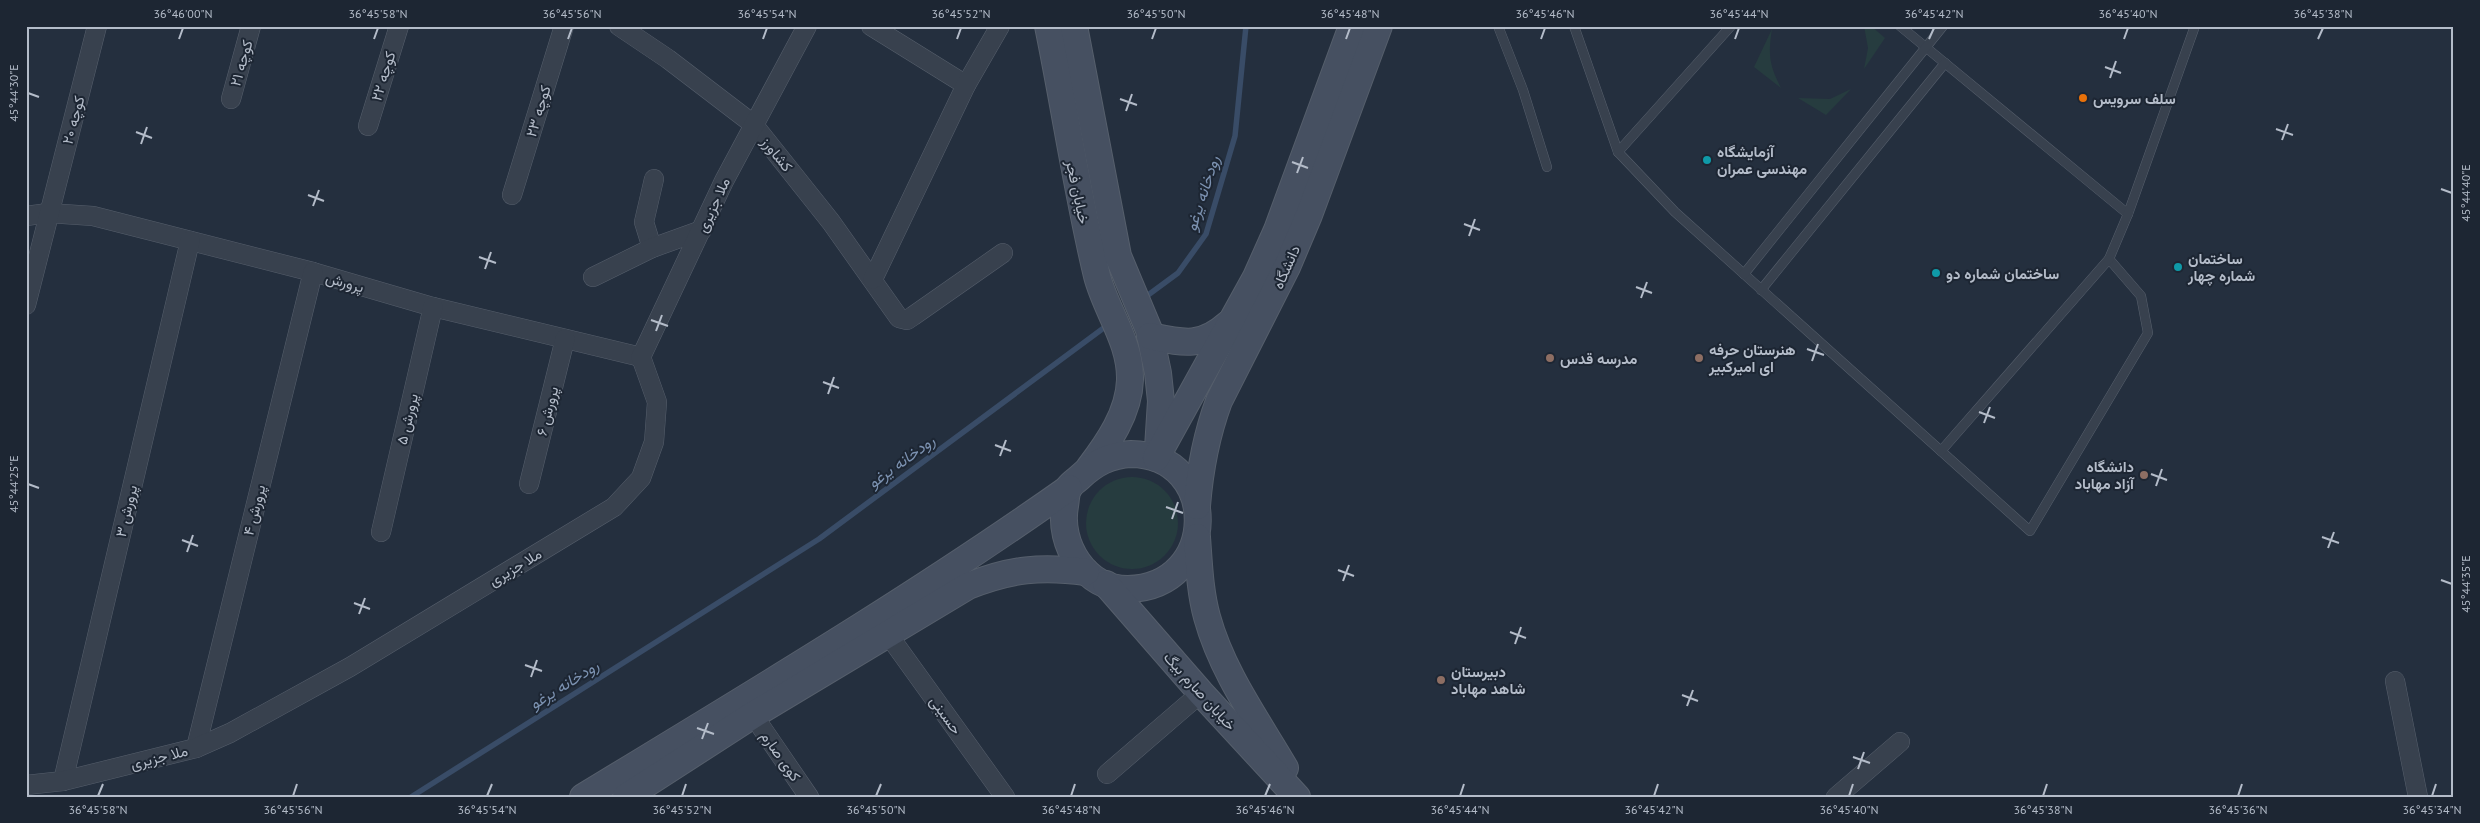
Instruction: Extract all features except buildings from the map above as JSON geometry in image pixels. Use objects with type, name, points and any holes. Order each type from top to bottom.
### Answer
[{"type":"main road","name":"خیابان فجر","points":[[1048,26],[1070,153],[1098,279],[1127,352],[1130,382],[1123,412],[1110,438],[1089,468]]},
{"type":"main road","name":"خیابان فجر","points":[[1074,26],[1118,256],[1149,333],[1161,389],[1161,426],[1156,458]]},
{"type":"main road","name":"دانشگاه","points":[[1156,458],[1256,277],[1277,230],[1352,26]]},
{"type":"main road","name":"دانشگاه","points":[[1197,506],[1204,446],[1213,416],[1287,267],[1309,215],[1379,26]]},
{"type":"main road","points":[[1149,333],[1189,343],[1203,341],[1217,334],[1229,324]]},
{"type":"main road","points":[[583,797],[819,652],[1008,531],[1069,488],[1089,468],[1104,459],[1122,454],[1139,454],[1156,458],[1175,469],[1182,477],[1197,506],[1199,521],[1197,536],[1190,554],[1178,570],[1162,582],[1144,588],[1124,589],[1096,578],[1052,568],[1020,569],[995,575],[968,586],[887,633],[753,716],[633,795]]},
{"type":"main road","points":[[1069,488],[1064,532],[1072,554],[1096,578]]},
{"type":"main road","name":"خیابان صارم بیگ","points":[[1197,536],[1199,575],[1207,617],[1222,660],[1301,797]]},
{"type":"main road","name":"خیابان صارم بیگ","points":[[1096,578],[1297,797]]},
{"type":"street","name":"کوچه ۲۰","points":[[26,306],[48,213],[97,26]]},
{"type":"street","name":"کوچه ۲۱","points":[[230,99],[251,26]]},
{"type":"street","name":"کوچه ۲۲","points":[[368,126],[399,26]]},
{"type":"street","name":"کوچه ۲۳","points":[[512,195],[564,26]]},
{"type":"street","name":"کشاورز","points":[[619,26],[668,59],[753,124],[831,222],[899,318],[907,320],[1003,253]]},
{"type":"street","name":"ملا جزیری","points":[[26,784],[63,781],[196,748],[230,733],[350,667],[614,507],[641,478],[654,442],[657,402],[641,358],[753,124],[807,26]]},
{"type":"street","points":[[871,26],[966,85]]},
{"type":"street","points":[[873,279],[966,85],[1000,26]]},
{"type":"street","points":[[652,248],[644,222],[654,179]]},
{"type":"street","name":"پرورش","points":[[26,216],[48,213],[94,216],[313,272],[433,307],[641,358]]},
{"type":"street","points":[[593,277],[652,248],[702,230]]},
{"type":"street","name":"پرورش ۳","points":[[63,781],[190,242]]},
{"type":"street","name":"پرورش ۴","points":[[196,748],[313,272]]},
{"type":"street","name":"پرورش ۵","points":[[381,532],[433,307]]},
{"type":"street","name":"پرورش ۶","points":[[529,484],[565,339]]},
{"type":"street","name":"حسینی","points":[[887,633],[1005,797]]},
{"type":"street","points":[[2396,681],[2418,797]]},
{"type":"street","points":[[1107,774],[1201,693]]},
{"type":"street","name":"کوی صارم","points":[[753,716],[809,797]]},
{"type":"street","points":[[1836,797],[1900,742]]},
{"type":"lane","points":[[1498,26],[1522,90],[1547,167]]},
{"type":"lane","points":[[1574,26],[1618,152],[1675,212],[2030,531],[2148,333],[2141,296],[2109,259]]},
{"type":"lane","points":[[1618,152],[1731,26]]},
{"type":"lane","points":[[1900,26],[2128,214]]},
{"type":"lane","points":[[1744,274],[1943,26]]},
{"type":"lane","points":[[1941,451],[2109,259],[2128,214],[2194,26]]},
{"type":"lane","points":[[1761,290],[1945,63]]},
{"type":"green space","points":[[1864,26],[1871,26],[1885,38],[1864,69],[1868,48]]},
{"type":"green space","points":[[1772,29],[1770,59],[1781,88],[1754,67]]},
{"type":"green space","points":[[1851,89],[1826,115],[1798,98],[1830,99]]},
{"type":"green space","points":[[1132,477],[1149,481],[1164,491],[1174,506],[1178,523],[1174,540],[1164,555],[1149,565],[1132,569],[1115,565],[1100,555],[1090,540],[1086,523],[1090,506],[1100,491],[1115,481]]},
{"type":"waterway","name":"رودخانه یرغو","points":[[1144,298],[1178,273],[1206,234],[1235,136],[1246,26]]},
{"type":"waterway","name":"رودخانه یرغو","points":[[411,797],[819,539],[1109,324]]},
{"type":"place","name":"سلف سرویس","points":[[2083,98]]},
{"type":"place","name":"آزمایشگاه مهندسی عمران","points":[[1707,160]]},
{"type":"place","name":"ساختمان شماره چهار","points":[[2178,267]]},
{"type":"place","name":"ساختمان شماره دو","points":[[1936,273]]},
{"type":"place","name":"مدرسه قدس","points":[[1550,358]]},
{"type":"place","name":"هنرستان حرفه ای امیرکبیر","points":[[1699,358]]},
{"type":"place","name":"دانشگاه آزاد مهاباد","points":[[2144,475]]},
{"type":"place","name":"دبیرستان شاهد مهاباد","points":[[1441,680]]}]
